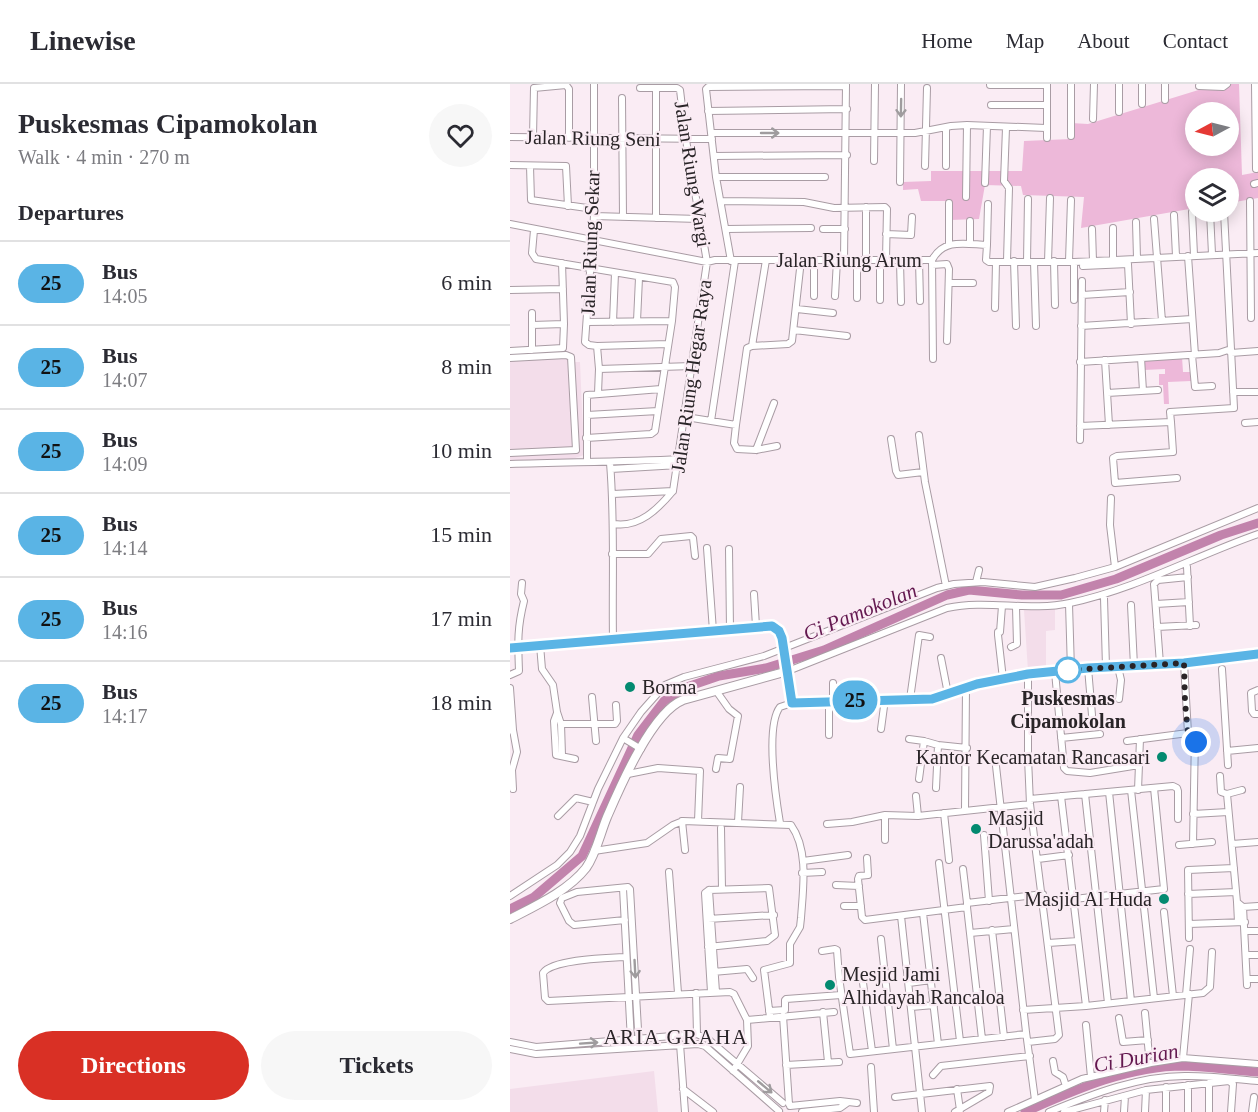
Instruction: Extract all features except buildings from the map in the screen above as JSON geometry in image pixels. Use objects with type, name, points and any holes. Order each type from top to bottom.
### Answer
[{"type":"street","name":"Jalan Riung Sekar","points":[[594,84],[594,212],[586,344],[597,346],[598,393]]},
{"type":"street","points":[[874,161],[875,84]]},
{"type":"street","points":[[900,182],[901,84]]},
{"type":"street","points":[[990,85],[1047,84],[1047,138]]},
{"type":"street","points":[[1071,84],[1071,136]]},
{"type":"street","points":[[1093,119],[1094,84]]},
{"type":"street","points":[[1119,84],[1119,112]]},
{"type":"street","points":[[1142,84],[1142,104]]},
{"type":"street","points":[[1165,84],[1165,100]]},
{"type":"street","points":[[1199,86],[1223,87],[1227,84]]},
{"type":"street","points":[[1255,84],[1256,169]]},
{"type":"street","points":[[533,137],[534,88],[566,85],[569,89],[569,138]]},
{"type":"street","points":[[711,421],[733,261],[723,201],[716,177],[712,136],[709,131],[707,88],[846,85],[845,229],[835,296]]},
{"type":"street","name":"Jalan Riung Wargi","points":[[640,88],[680,90],[686,140],[707,262]]},
{"type":"street","points":[[656,88],[656,218]]},
{"type":"street","points":[[926,166],[927,88]]},
{"type":"street","points":[[622,98],[623,217]]},
{"type":"street","points":[[990,105],[1047,105]]},
{"type":"street","points":[[708,111],[847,109]]},
{"type":"street","name":"Jalan Riung Seni","points":[[510,137],[686,140],[712,136],[901,133],[967,125],[1046,128]]},
{"type":"street","points":[[966,197],[967,125]]},
{"type":"street","points":[[985,183],[987,126]]},
{"type":"street","points":[[946,127],[946,166]]},
{"type":"street","points":[[1006,128],[1005,181],[1009,188],[1007,261]]},
{"type":"street","points":[[714,156],[847,155]]},
{"type":"street","points":[[510,165],[566,166],[568,206]]},
{"type":"street","points":[[530,166],[531,200],[623,217],[699,219]]},
{"type":"street","points":[[716,177],[825,177]]},
{"type":"street","points":[[1050,198],[1051,262],[1055,305]]},
{"type":"street","points":[[1028,199],[1036,326]]},
{"type":"street","points":[[1071,200],[1071,261],[1074,300]]},
{"type":"street","points":[[723,201],[804,202],[834,208],[886,207],[880,300]]},
{"type":"street","points":[[1250,201],[1251,318]]},
{"type":"street","points":[[949,203],[949,244]]},
{"type":"street","points":[[988,204],[986,260],[996,262],[1093,261],[1176,256],[1190,258],[1212,254],[1258,254]]},
{"type":"street","points":[[866,207],[866,260]]},
{"type":"street","points":[[1174,215],[1176,256]]},
{"type":"street","points":[[886,234],[911,235],[913,232],[912,217]]},
{"type":"street","points":[[1154,219],[1162,321]]},
{"type":"street","points":[[970,221],[970,244]]},
{"type":"street","points":[[1136,222],[1137,258]]},
{"type":"street","points":[[1192,222],[1190,258],[1195,387],[1212,386]]},
{"type":"street","points":[[1210,222],[1212,254]]},
{"type":"street","points":[[1177,478],[1115,483],[1113,458],[1173,452],[1170,412],[1234,408],[1231,362],[1225,353],[1224,222]]},
{"type":"street","name":"Jalan Riung Arum","points":[[510,224],[707,262],[715,260],[919,260],[932,263],[938,250],[949,244],[987,245]]},
{"type":"street","points":[[727,229],[811,228]]},
{"type":"street","points":[[1113,228],[1113,260]]},
{"type":"street","points":[[823,229],[845,229]]},
{"type":"street","points":[[1092,229],[1093,261]]},
{"type":"street","points":[[534,230],[533,257],[639,278],[673,282],[675,288],[656,429],[651,434],[586,438]]},
{"type":"street","points":[[752,346],[766,260]]},
{"type":"street","points":[[777,446],[756,450],[735,447],[736,425],[747,348],[788,344],[792,341],[801,260]]},
{"type":"street","points":[[814,260],[814,296]]},
{"type":"street","points":[[857,260],[857,298]]},
{"type":"street","points":[[919,260],[920,301]]},
{"type":"street","points":[[900,261],[901,302]]},
{"type":"street","points":[[1014,261],[1016,326]]},
{"type":"street","name":"Jalan Riung Hegar Raya","points":[[614,524],[631,524],[645,517],[660,508],[674,491],[707,262]]},
{"type":"street","points":[[995,308],[996,262]]},
{"type":"street","points":[[510,351],[562,348],[564,324],[562,263]]},
{"type":"street","points":[[933,359],[932,263],[949,266],[947,341]]},
{"type":"street","points":[[1083,266],[1128,264],[1131,324]]},
{"type":"street","points":[[613,322],[615,273]]},
{"type":"street","points":[[637,321],[639,278]]},
{"type":"street","points":[[1080,440],[1082,281]]},
{"type":"street","points":[[950,283],[973,283]]},
{"type":"street","points":[[510,290],[563,289]]},
{"type":"street","points":[[1082,295],[1130,292]]},
{"type":"street","points":[[797,309],[833,313]]},
{"type":"street","points":[[532,313],[532,350]]},
{"type":"street","points":[[1081,326],[1192,319]]},
{"type":"street","points":[[587,322],[672,321]]},
{"type":"street","points":[[532,325],[564,324]]},
{"type":"street","points":[[794,330],[847,336]]},
{"type":"street","points":[[597,346],[668,344]]},
{"type":"street","points":[[1080,362],[1258,351]]},
{"type":"street","points":[[510,358],[566,355],[571,357],[576,450],[584,461]]},
{"type":"street","points":[[1141,358],[1143,391]]},
{"type":"street","points":[[1105,360],[1109,425]]},
{"type":"street","points":[[599,369],[692,366]]},
{"type":"street","points":[[1186,370],[1194,370]]},
{"type":"street","points":[[584,461],[587,395],[661,390]]},
{"type":"street","points":[[1107,393],[1158,390]]},
{"type":"street","points":[[1233,392],[1258,392]]},
{"type":"street","points":[[756,450],[774,403]]},
{"type":"street","points":[[586,415],[658,411]]},
{"type":"street","points":[[686,417],[736,425]]},
{"type":"street","points":[[1080,426],[1171,422]]},
{"type":"street","points":[[1245,423],[1258,422]]},
{"type":"street","points":[[919,435],[923,472],[945,586]]},
{"type":"street","points":[[891,439],[898,475],[923,472]]},
{"type":"street","points":[[510,453],[576,450]]},
{"type":"street","points":[[510,464],[584,461],[611,466],[679,462]]},
{"type":"street","points":[[611,466],[614,524],[612,554],[614,640]]},
{"type":"street","points":[[613,494],[674,491]]},
{"type":"street","points":[[1111,498],[1110,525],[1114,567]]},
{"type":"street","points":[[510,896],[556,865],[570,852],[580,836],[593,802],[625,740],[651,699],[672,681],[784,651],[907,599],[945,586],[976,582],[1035,587],[1114,567],[1258,508]]},
{"type":"street","points":[[510,919],[568,885],[586,867],[639,748],[660,719],[672,706],[683,700],[717,692],[787,669],[947,608],[966,604],[1016,607],[1069,604],[1130,586],[1221,547],[1258,534]]},
{"type":"street","points":[[612,554],[647,554],[661,539],[691,536],[695,556]]},
{"type":"street","points":[[707,548],[713,631]]},
{"type":"street","points":[[729,549],[730,629]]},
{"type":"street","points":[[1157,627],[1193,626],[1187,567]]},
{"type":"street","points":[[976,582],[979,570]]},
{"type":"street","points":[[1160,664],[1154,587],[1156,580],[1188,577]]},
{"type":"street","points":[[510,675],[519,671],[513,647],[524,603],[521,594],[522,582]]},
{"type":"street","points":[[754,594],[756,626]]},
{"type":"street","points":[[1104,598],[1106,667]]},
{"type":"street","points":[[1156,604],[1189,602]]},
{"type":"street","points":[[1069,604],[1071,670]]},
{"type":"street","points":[[1131,605],[1134,666]]},
{"type":"street","points":[[1002,606],[998,635],[1003,679]]},
{"type":"street","points":[[1011,647],[1017,644],[1016,607]]},
{"type":"street","points":[[513,647],[768,625],[780,634],[792,703]]},
{"type":"street","points":[[910,699],[919,635],[930,637]]},
{"type":"street","points":[[540,645],[542,669],[554,685],[557,712],[561,724],[562,755]]},
{"type":"street","points":[[780,823],[773,759],[773,725],[775,714],[780,707],[792,703],[831,700],[932,699],[966,687],[1028,674],[1160,664],[1184,668],[1258,654]]},
{"type":"street","points":[[941,658],[948,694]]},
{"type":"street","points":[[1118,667],[1121,676],[1119,699]]},
{"type":"street","points":[[1088,668],[1092,715]]},
{"type":"street","points":[[1184,668],[1188,733]]},
{"type":"street","points":[[1222,669],[1228,765]]},
{"type":"street","points":[[1055,672],[1064,768],[1067,771],[1090,773],[1139,765]]},
{"type":"street","points":[[1028,674],[1030,802],[1043,894],[1058,1038],[1028,1042]]},
{"type":"street","points":[[829,735],[833,683]]},
{"type":"street","points":[[965,810],[966,687]]},
{"type":"street","points":[[510,688],[512,731],[516,753],[512,770],[513,789]]},
{"type":"street","points":[[1258,690],[1251,693],[1252,711],[1258,714]]},
{"type":"street","points":[[716,769],[718,758],[730,759],[741,717],[729,709],[717,692]]},
{"type":"street","points":[[592,698],[596,741]]},
{"type":"street","points":[[880,729],[885,699]]},
{"type":"street","points":[[561,724],[617,723],[616,705]]},
{"type":"street","points":[[557,712],[555,753],[557,756],[562,755],[575,759]]},
{"type":"street","points":[[1061,738],[1100,734]]},
{"type":"street","points":[[1127,741],[1193,734],[1196,742],[1193,844]]},
{"type":"street","points":[[909,739],[967,748]]},
{"type":"street","points":[[1140,739],[1139,765],[1134,790],[1154,998]]},
{"type":"street","points":[[625,740],[639,748]]},
{"type":"street","points":[[919,779],[924,741]]},
{"type":"street","points":[[936,788],[938,745]]},
{"type":"street","points":[[1227,751],[1258,748]]},
{"type":"street","points":[[996,766],[1035,1100]]},
{"type":"street","points":[[628,774],[658,768],[700,771],[698,820]]},
{"type":"street","points":[[1220,776],[1221,792],[1227,794],[1242,790]]},
{"type":"street","points":[[827,824],[885,816],[944,813],[1062,796],[1173,786],[1177,788],[1178,819]]},
{"type":"street","points":[[738,822],[740,787]]},
{"type":"street","points":[[1074,899],[1164,889],[1154,788]]},
{"type":"street","points":[[1109,792],[1131,1000]]},
{"type":"street","points":[[1085,794],[1108,1003]]},
{"type":"street","points":[[1227,794],[1237,902],[1245,931],[1247,982],[1258,978]]},
{"type":"street","points":[[916,796],[918,816]]},
{"type":"street","points":[[1062,796],[1086,1006]]},
{"type":"street","points":[[558,816],[576,798],[593,802]]},
{"type":"street","points":[[1193,814],[1228,812]]},
{"type":"street","points":[[944,813],[949,860]]},
{"type":"street","points":[[885,816],[885,840]]},
{"type":"street","points":[[594,851],[647,843],[682,821],[780,823],[793,827],[803,861],[800,927],[790,944],[790,963],[764,970],[770,1014]]},
{"type":"street","points":[[682,821],[685,850]]},
{"type":"street","points":[[721,828],[722,889]]},
{"type":"street","points":[[984,835],[989,901]]},
{"type":"street","points":[[1179,845],[1212,842]]},
{"type":"street","points":[[1232,844],[1258,842]]},
{"type":"street","points":[[803,861],[848,855]]},
{"type":"street","points":[[1038,859],[1069,855]]},
{"type":"street","points":[[867,858],[868,873],[859,877],[862,917],[865,920],[1043,894]]},
{"type":"street","points":[[939,863],[960,1041]]},
{"type":"street","points":[[1189,938],[1188,870],[1234,868]]},
{"type":"street","points":[[963,869],[982,1039]]},
{"type":"street","points":[[669,872],[678,993]]},
{"type":"street","points":[[802,873],[822,872]]},
{"type":"street","points":[[836,885],[859,886]]},
{"type":"street","points":[[623,888],[625,920],[636,997],[635,1039],[631,1048]]},
{"type":"street","points":[[711,947],[771,939],[775,935],[769,888],[709,890],[709,919],[713,992]]},
{"type":"street","points":[[625,920],[574,924],[569,921],[560,903],[562,898],[574,892],[630,889],[629,940],[626,957],[628,997],[635,1039],[639,1047]]},
{"type":"street","points":[[1188,894],[1236,892]]},
{"type":"street","points":[[1237,902],[1243,907],[1258,906]]},
{"type":"street","points":[[844,906],[861,906]]},
{"type":"street","points":[[1242,922],[1243,907]]},
{"type":"street","points":[[1164,912],[1173,996]]},
{"type":"street","points":[[923,913],[938,1044]]},
{"type":"street","points":[[709,919],[774,915]]},
{"type":"street","points":[[901,916],[922,1112]]},
{"type":"street","points":[[1189,924],[1242,922]]},
{"type":"street","points":[[970,933],[1014,929]]},
{"type":"street","points":[[992,930],[1004,1037]]},
{"type":"street","points":[[1245,931],[1258,931]]},
{"type":"street","points":[[881,939],[893,1049]]},
{"type":"street","points":[[1048,943],[1078,941]]},
{"type":"street","points":[[1183,1058],[1190,949]]},
{"type":"street","points":[[822,951],[837,950],[849,1052],[1026,1034]]},
{"type":"street","points":[[1023,1010],[1086,1006],[1203,993],[1210,987],[1212,952]]},
{"type":"street","points":[[1246,955],[1258,955]]},
{"type":"street","points":[[626,957],[578,961],[548,968],[543,973],[544,996],[548,1000],[678,993],[732,993],[747,1020],[748,1050],[733,1071]]},
{"type":"street","points":[[712,972],[747,969],[753,978]]},
{"type":"street","points":[[862,975],[872,1051]]},
{"type":"street","points":[[909,983],[931,980]]},
{"type":"street","points":[[696,993],[697,1034]]},
{"type":"street","points":[[747,1020],[784,1010],[786,999],[841,995]]},
{"type":"street","points":[[911,1007],[934,1005]]},
{"type":"street","points":[[823,1012],[828,1062]]},
{"type":"street","points":[[770,1014],[783,1016],[834,1012]]},
{"type":"street","points":[[1145,1013],[1149,1055]]},
{"type":"street","points":[[783,1016],[788,1106]]},
{"type":"street","points":[[1119,1018],[1123,1042],[1148,1040]]},
{"type":"street","points":[[1086,1025],[1091,1077]]},
{"type":"street","points":[[510,1042],[536,1050],[697,1034],[708,1039],[788,1106]]},
{"type":"street","points":[[680,1044],[685,1112]]},
{"type":"street","points":[[510,1049],[702,1045],[779,1112]]},
{"type":"street","points":[[933,1075],[940,1066],[1029,1056]]},
{"type":"street","points":[[1008,1112],[1091,1077],[1183,1058],[1258,1064]]},
{"type":"street","points":[[1053,1061],[1055,1072],[1063,1077],[1066,1086]]},
{"type":"street","points":[[786,1065],[839,1062]]},
{"type":"street","points":[[871,1067],[874,1112]]},
{"type":"street","points":[[1049,1112],[1078,1099],[1148,1080],[1189,1076],[1258,1081]]},
{"type":"street","points":[[1064,1112],[1166,1086],[1232,1082],[1231,1112]]},
{"type":"street","points":[[1209,1083],[1209,1112]]},
{"type":"street","points":[[1188,1085],[1188,1112]]},
{"type":"street","points":[[895,1096],[990,1086],[990,1091],[957,1111]]},
{"type":"street","points":[[1166,1086],[1166,1112]]},
{"type":"street","points":[[683,1089],[713,1112]]},
{"type":"street","points":[[957,1089],[957,1111]]},
{"type":"street","points":[[1145,1112],[1146,1090]]},
{"type":"street","points":[[1124,1112],[1125,1095]]},
{"type":"street","points":[[1252,1112],[1254,1097]]},
{"type":"street","points":[[1104,1112],[1105,1100]]},
{"type":"street","points":[[802,1112],[856,1103]]},
{"type":"street","points":[[779,1112],[779,1106],[840,1107]]},
{"type":"street","points":[[702,1112],[713,1112]]},
{"type":"shaded area","points":[[1218,84],[1239,84],[1242,175],[1258,172],[1258,198],[1239,201],[1239,168],[1185,168],[1185,210],[1081,228],[1084,197],[1023,195],[1021,186],[985,185],[979,219],[950,220],[950,201],[921,201],[918,189],[903,190],[903,182],[931,181],[931,171],[1022,171],[1024,141],[1071,139],[1071,123],[1088,124]]},
{"type":"shaded area","points":[[565,352],[571,355],[574,362],[580,362],[584,455],[572,459],[510,461],[510,354]]},
{"type":"shaded area","points":[[1182,357],[1183,372],[1191,372],[1191,381],[1168,382],[1169,404],[1164,404],[1163,385],[1159,385],[1159,374],[1165,374],[1165,369],[1144,370],[1143,360]]},
{"type":"shaded area","points":[[1055,609],[1055,630],[1046,631],[1046,669],[1028,671],[1024,610]]},
{"type":"shaded area","points":[[654,1071],[658,1112],[510,1112],[510,1089]]},
{"type":"waterway","name":"Ci Pamokolan","points":[[510,909],[534,897],[582,856],[638,735],[664,701],[684,688],[719,676],[766,668],[824,650],[947,595],[969,590],[1022,595],[1061,595],[1116,579],[1221,535],[1258,523]]},
{"type":"waterway","name":"Ci Durian","points":[[1025,1112],[1102,1081],[1143,1070],[1184,1066],[1258,1072]]},
{"type":"bus line","name":"25","points":[[510,648],[768,625],[779,631],[782,638],[792,703],[833,700],[932,699],[977,684],[1028,674],[1184,663],[1258,654]]},
{"type":"place","name":"Puskesmas Cipamokolan","points":[[1068,670]]},
{"type":"place","name":"Borma","points":[[630,687]]},
{"type":"place","name":"Kantor Kecamatan Rancasari","points":[[1162,757]]},
{"type":"place","name":"Masjid Darussa'adah","points":[[976,829]]},
{"type":"place","name":"Masjid Al Huda","points":[[1164,899]]},
{"type":"place","name":"Mesjid Jami Alhidayah Rancaloa","points":[[830,985]]},
{"type":"district","name":"ARIA GRAHA","points":[[676,1037]]},
{"type":"route","points":[[1068,670],[1184,663],[1188,733],[1195,736],[1196,742]]}]
